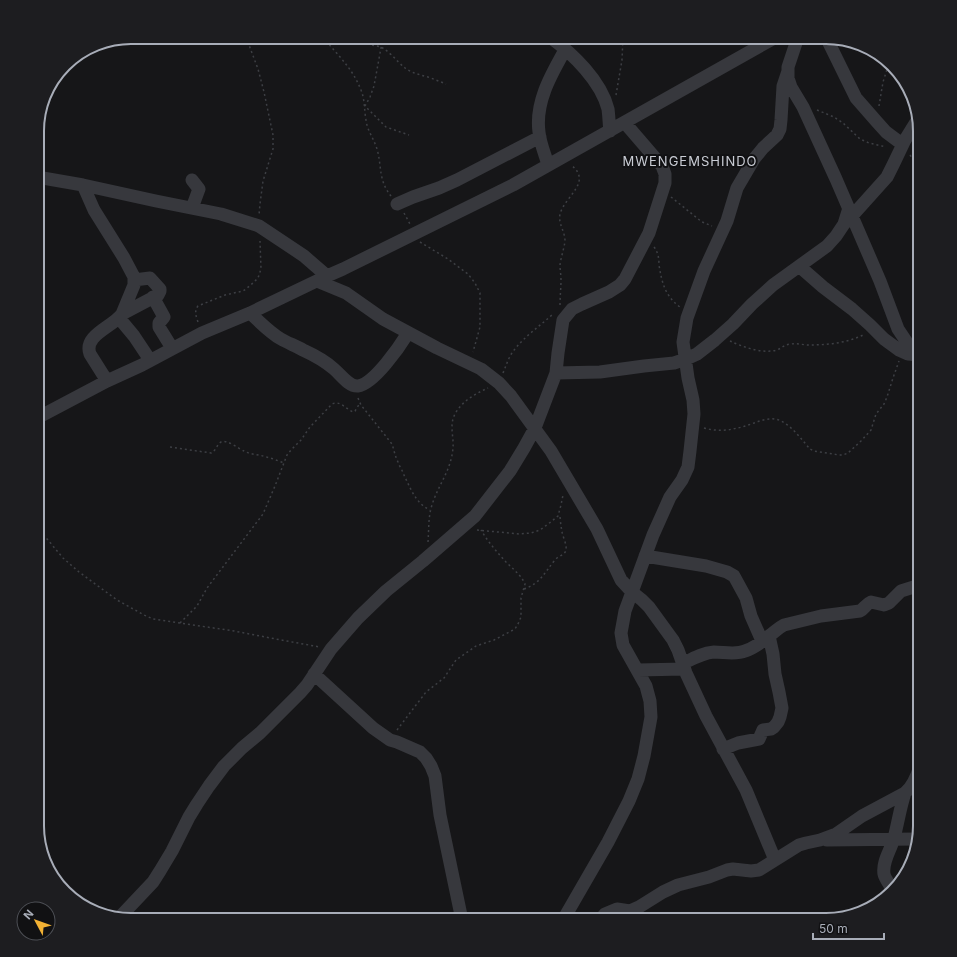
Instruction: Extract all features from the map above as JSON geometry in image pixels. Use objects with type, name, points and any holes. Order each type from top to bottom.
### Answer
[{"type":"street","points":[[558,44],[571,54],[593,79],[602,94],[608,109],[610,131]]},
{"type":"street","points":[[44,414],[202,333],[250,313],[344,269],[513,185],[764,44]]},
{"type":"street","points":[[796,44],[788,67],[788,78],[791,87],[803,107],[826,155],[880,281],[898,329],[913,349]]},
{"type":"street","points":[[829,44],[856,98],[901,146]]},
{"type":"street","points":[[548,165],[539,131],[541,100],[565,50]]},
{"type":"street","points":[[566,913],[608,842],[629,801],[638,779],[651,717],[650,701],[646,686],[623,645],[621,633],[625,611],[645,556],[664,509],[670,497],[682,480],[688,467],[693,423],[693,400],[683,342],[684,329],[688,313],[704,271],[727,221],[734,197],[742,178],[758,153],[777,135],[780,129],[783,86],[788,71]]},
{"type":"street","points":[[124,912],[160,871],[172,851],[189,816],[224,766],[292,702],[307,685],[348,629],[368,607],[475,516],[510,471],[535,428],[556,373],[560,316],[609,292],[620,284],[628,274],[649,233],[665,183],[665,174],[662,166],[624,123]]},
{"type":"street","points":[[556,373],[600,372],[674,363],[686,360],[697,354],[720,336],[773,285],[827,246],[836,236],[850,212],[886,176],[893,165],[901,146],[913,127]]},
{"type":"street","points":[[397,204],[457,180],[540,137]]},
{"type":"street","points":[[44,178],[221,214],[259,226],[304,256],[322,279],[346,293],[383,319],[437,348],[481,369],[499,383],[511,396],[551,450],[597,529],[621,580],[649,607],[664,627],[678,650],[683,667],[706,716],[746,790],[775,860]]},
{"type":"street","points":[[192,180],[199,189],[192,208]]},
{"type":"street","points":[[83,185],[94,210],[133,273],[134,285],[121,316]]},
{"type":"street","points":[[799,266],[852,309],[884,339],[903,352],[913,354]]},
{"type":"street","points":[[107,381],[90,354],[88,346],[94,337],[100,332],[121,316],[158,295],[160,291],[152,279],[148,278],[134,280]]},
{"type":"street","points":[[153,297],[164,317],[159,323],[159,327],[172,348]]},
{"type":"street","points":[[250,313],[271,333],[280,339],[303,349],[328,364],[351,385],[356,386],[362,385],[385,365],[408,333]]},
{"type":"street","points":[[121,316],[150,360]]},
{"type":"street","points":[[645,556],[706,566],[727,572],[734,576],[746,598],[751,616],[773,654],[774,674],[782,708],[778,722],[771,729],[763,730],[759,739],[738,743],[723,749]]},
{"type":"street","points":[[638,670],[683,667],[695,657],[707,653],[746,651],[765,639],[779,627],[793,622],[821,616],[860,611],[870,602],[884,605],[889,603],[901,591],[913,587]]},
{"type":"street","points":[[314,674],[365,722],[390,740],[420,752],[431,766],[435,776],[440,815],[461,913]]},
{"type":"street","points":[[607,913],[617,909],[630,911],[640,907],[663,892],[678,885],[709,877],[728,870],[759,870],[799,845],[836,834],[862,816],[905,793],[913,784]]},
{"type":"street","points":[[890,884],[884,873],[885,861],[893,840],[905,793]]},
{"type":"street","points":[[820,840],[912,839]]},
{"type":"path","points":[[202,333],[195,312],[196,308],[225,295],[243,291],[258,278],[261,268],[259,226],[260,198],[263,181],[273,149],[273,135],[258,69],[249,44]]},
{"type":"path","points":[[329,44],[347,64],[361,90],[365,102],[367,126],[373,137],[377,150],[382,180],[386,190],[397,204],[414,234],[421,243],[468,274],[480,293],[480,327],[471,364]]},
{"type":"path","points":[[371,44],[381,46],[407,70],[446,84]]},
{"type":"path","points":[[615,96],[622,60],[623,44]]},
{"type":"path","points":[[365,106],[374,86],[381,46]]},
{"type":"path","points":[[877,122],[883,82],[887,68]]},
{"type":"path","points":[[365,106],[386,127],[409,135]]},
{"type":"path","points":[[803,107],[834,117],[860,138],[869,143],[881,147],[901,146]]},
{"type":"path","points":[[423,561],[427,551],[430,510],[450,464],[453,447],[452,426],[454,416],[465,401],[499,383],[509,358],[521,342],[546,321],[560,316],[560,265],[565,241],[560,218],[566,202],[578,187],[580,180],[578,172],[574,166],[562,158]]},
{"type":"path","points":[[662,190],[702,222],[712,226],[717,226],[727,221]]},
{"type":"path","points":[[646,240],[653,245],[657,252],[666,293],[676,304],[688,313]]},
{"type":"path","points":[[720,336],[740,345],[765,351],[779,349],[790,344],[809,345],[846,341],[876,331]]},
{"type":"path","points":[[693,423],[703,428],[722,430],[737,428],[769,418],[775,419],[789,427],[810,449],[814,451],[839,455],[848,453],[871,430],[876,414],[884,404],[887,397],[903,352]]},
{"type":"path","points":[[351,385],[361,405],[392,444],[398,462],[412,492],[419,502],[430,510]]},
{"type":"path","points":[[180,623],[197,606],[207,588],[263,514],[287,455],[291,450],[328,407],[336,402],[353,412],[360,402]]},
{"type":"path","points":[[170,446],[211,453],[214,452],[220,442],[224,441],[252,454],[264,456],[284,463]]},
{"type":"path","points":[[461,528],[519,534],[540,530],[558,516],[564,490]]},
{"type":"path","points":[[524,589],[537,582],[555,559],[566,551],[559,511]]},
{"type":"path","points":[[390,740],[426,692],[444,678],[456,660],[476,646],[494,640],[515,629],[518,624],[521,617],[521,598],[525,584],[524,581],[495,550],[481,530]]},
{"type":"path","points":[[44,535],[63,558],[79,572],[117,600],[153,619],[234,631],[332,649]]},
{"type":"district","name":"MWENGEMSHINDO","points":[[690,161]]}]
